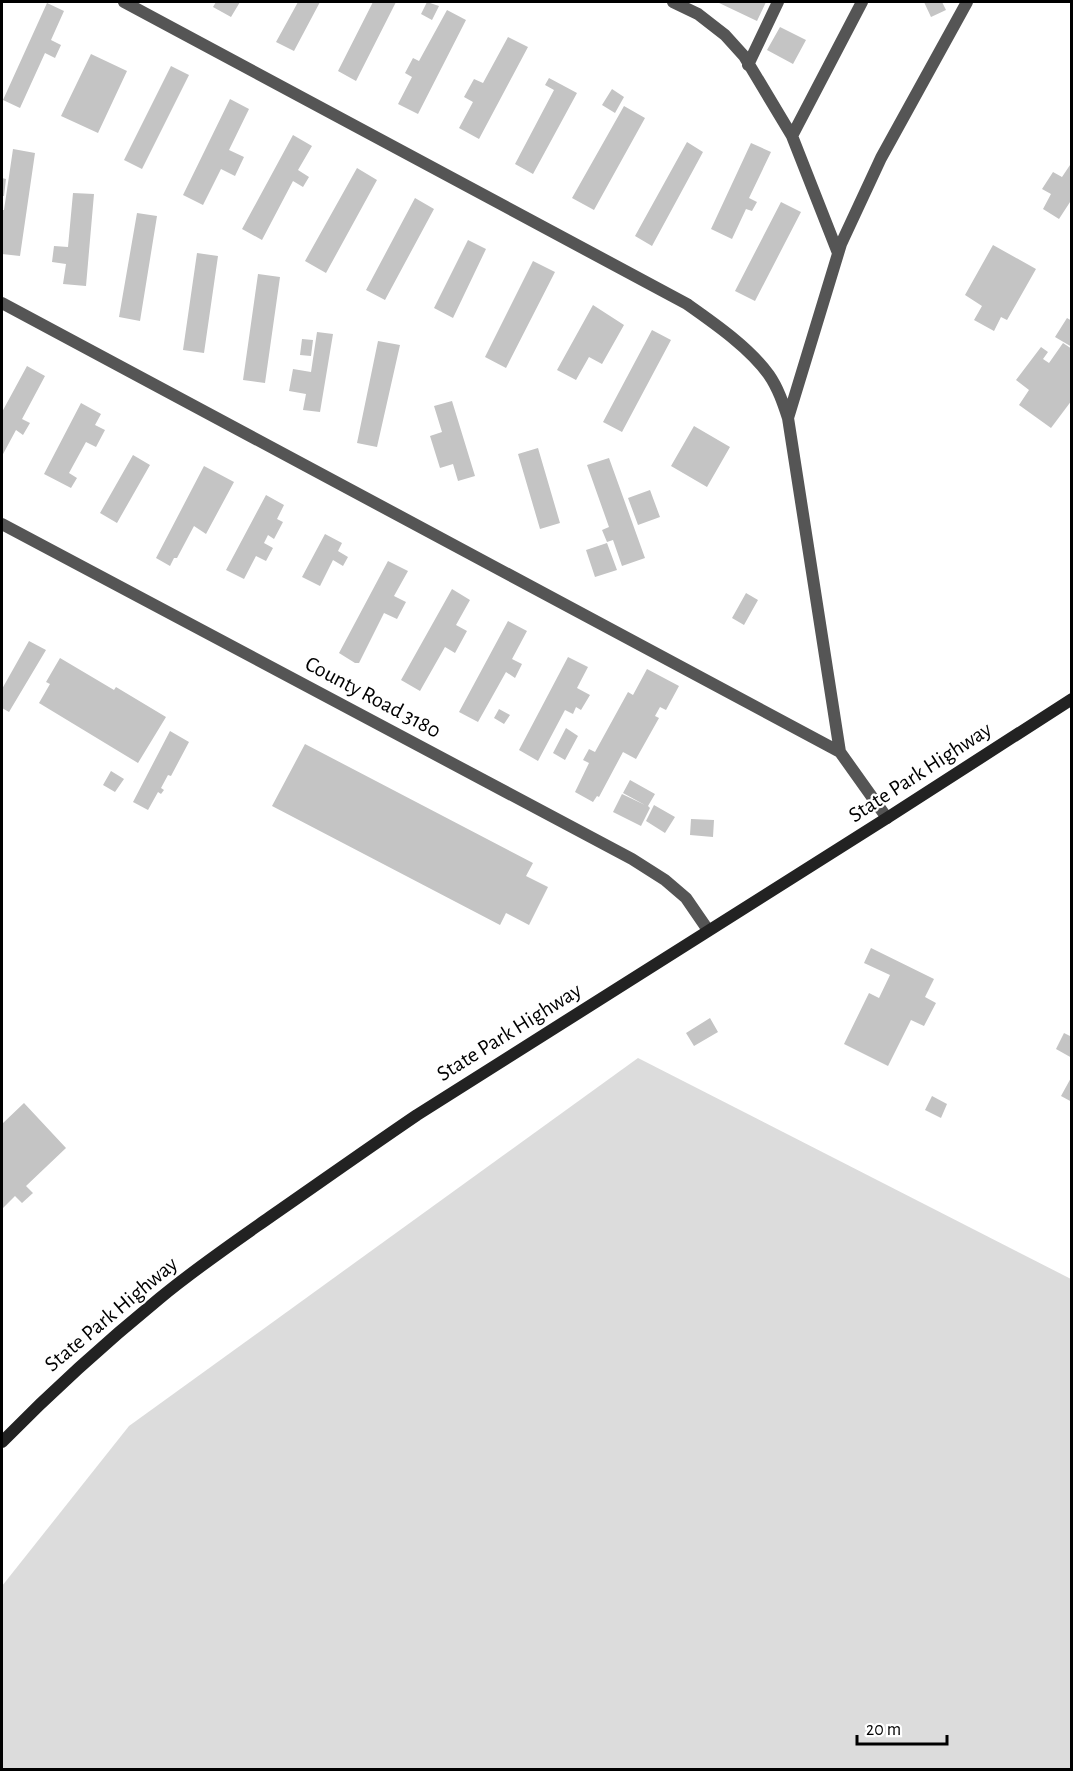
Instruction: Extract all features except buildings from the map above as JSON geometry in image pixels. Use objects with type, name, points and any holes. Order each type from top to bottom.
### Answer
[{"type":"main road","name":"State Park Highway","points":[[2,1442],[92,1356],[162,1296],[230,1245],[417,1116],[1071,699]]},
{"type":"street","points":[[124,2],[687,304],[733,339],[768,374],[781,396],[788,418],[840,752]]},
{"type":"street","points":[[673,2],[698,14],[725,36],[744,56],[792,136],[838,253]]},
{"type":"street","points":[[748,65],[778,2]]},
{"type":"street","points":[[792,136],[862,2]]},
{"type":"street","points":[[788,418],[838,253],[857,207],[881,158],[967,2]]},
{"type":"street","points":[[2,303],[840,752],[887,818]]},
{"type":"street","name":"County Road 3180","points":[[2,524],[632,859],[665,880],[686,898],[708,930]]},
{"type":"shaded area","points":[[638,1058],[1071,1279],[1071,1769],[2,1769],[2,1586],[129,1426]]}]
